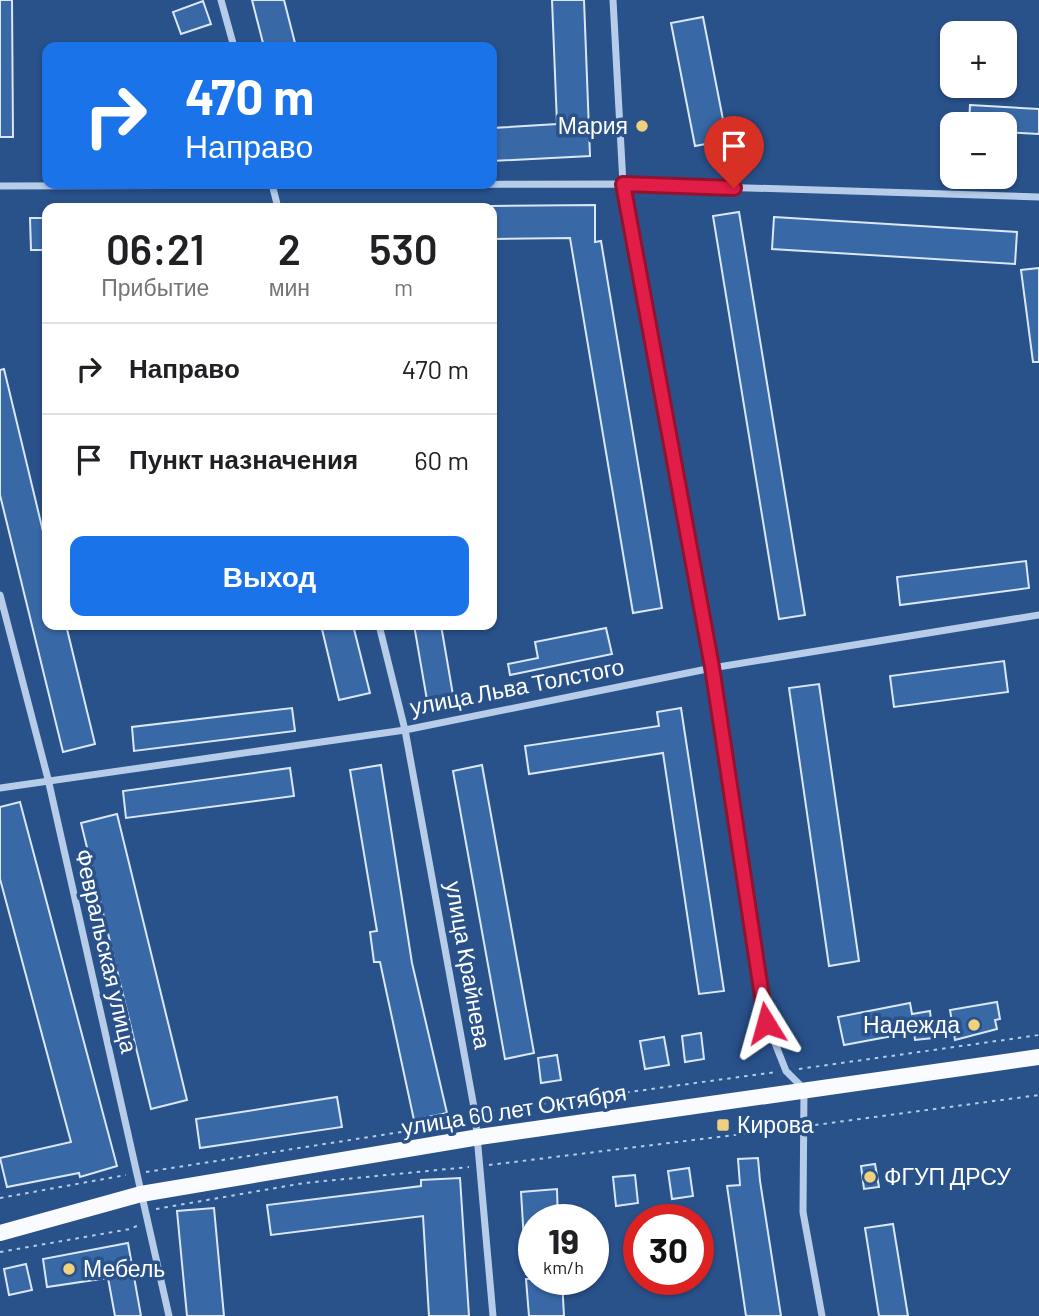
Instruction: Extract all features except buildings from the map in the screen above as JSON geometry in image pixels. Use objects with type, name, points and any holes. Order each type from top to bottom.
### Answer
[{"type":"main road","name":"улица 60 лет Октября","points":[[0,1233],[141,1194],[479,1137],[1039,1057]]},
{"type":"street","points":[[221,0],[233,42]]},
{"type":"street","points":[[613,0],[623,184],[712,667],[766,1023],[786,1071],[804,1089],[806,1127],[803,1212],[822,1316]]},
{"type":"street","points":[[497,185],[623,184],[1039,197]]},
{"type":"street","points":[[0,186],[42,186]]},
{"type":"street","name":"Февральская улица","points":[[0,595],[48,779],[169,1316]]},
{"type":"street","name":"улица Льва Толстого","points":[[0,788],[48,779],[405,730],[712,667],[1039,615]]},
{"type":"street","name":"улица Крайнева","points":[[380,630],[405,730],[476,1117],[494,1316]]},
{"type":"path","points":[[0,1198],[476,1117],[1039,1035]]},
{"type":"path","points":[[0,1252],[130,1229],[142,1223],[145,1211],[303,1183],[482,1166],[1039,1096]]},
{"type":"place","name":"Мария","points":[[642,126]]},
{"type":"place","name":"Надежда","points":[[974,1025]]},
{"type":"place","name":"Кирова","points":[[723,1125]]},
{"type":"place","name":"ФГУП ДРСУ","points":[[870,1177]]},
{"type":"place","name":"Мебель","points":[[69,1269]]},
{"type":"route","points":[[734,188],[623,184],[712,667],[766,1023]]}]
